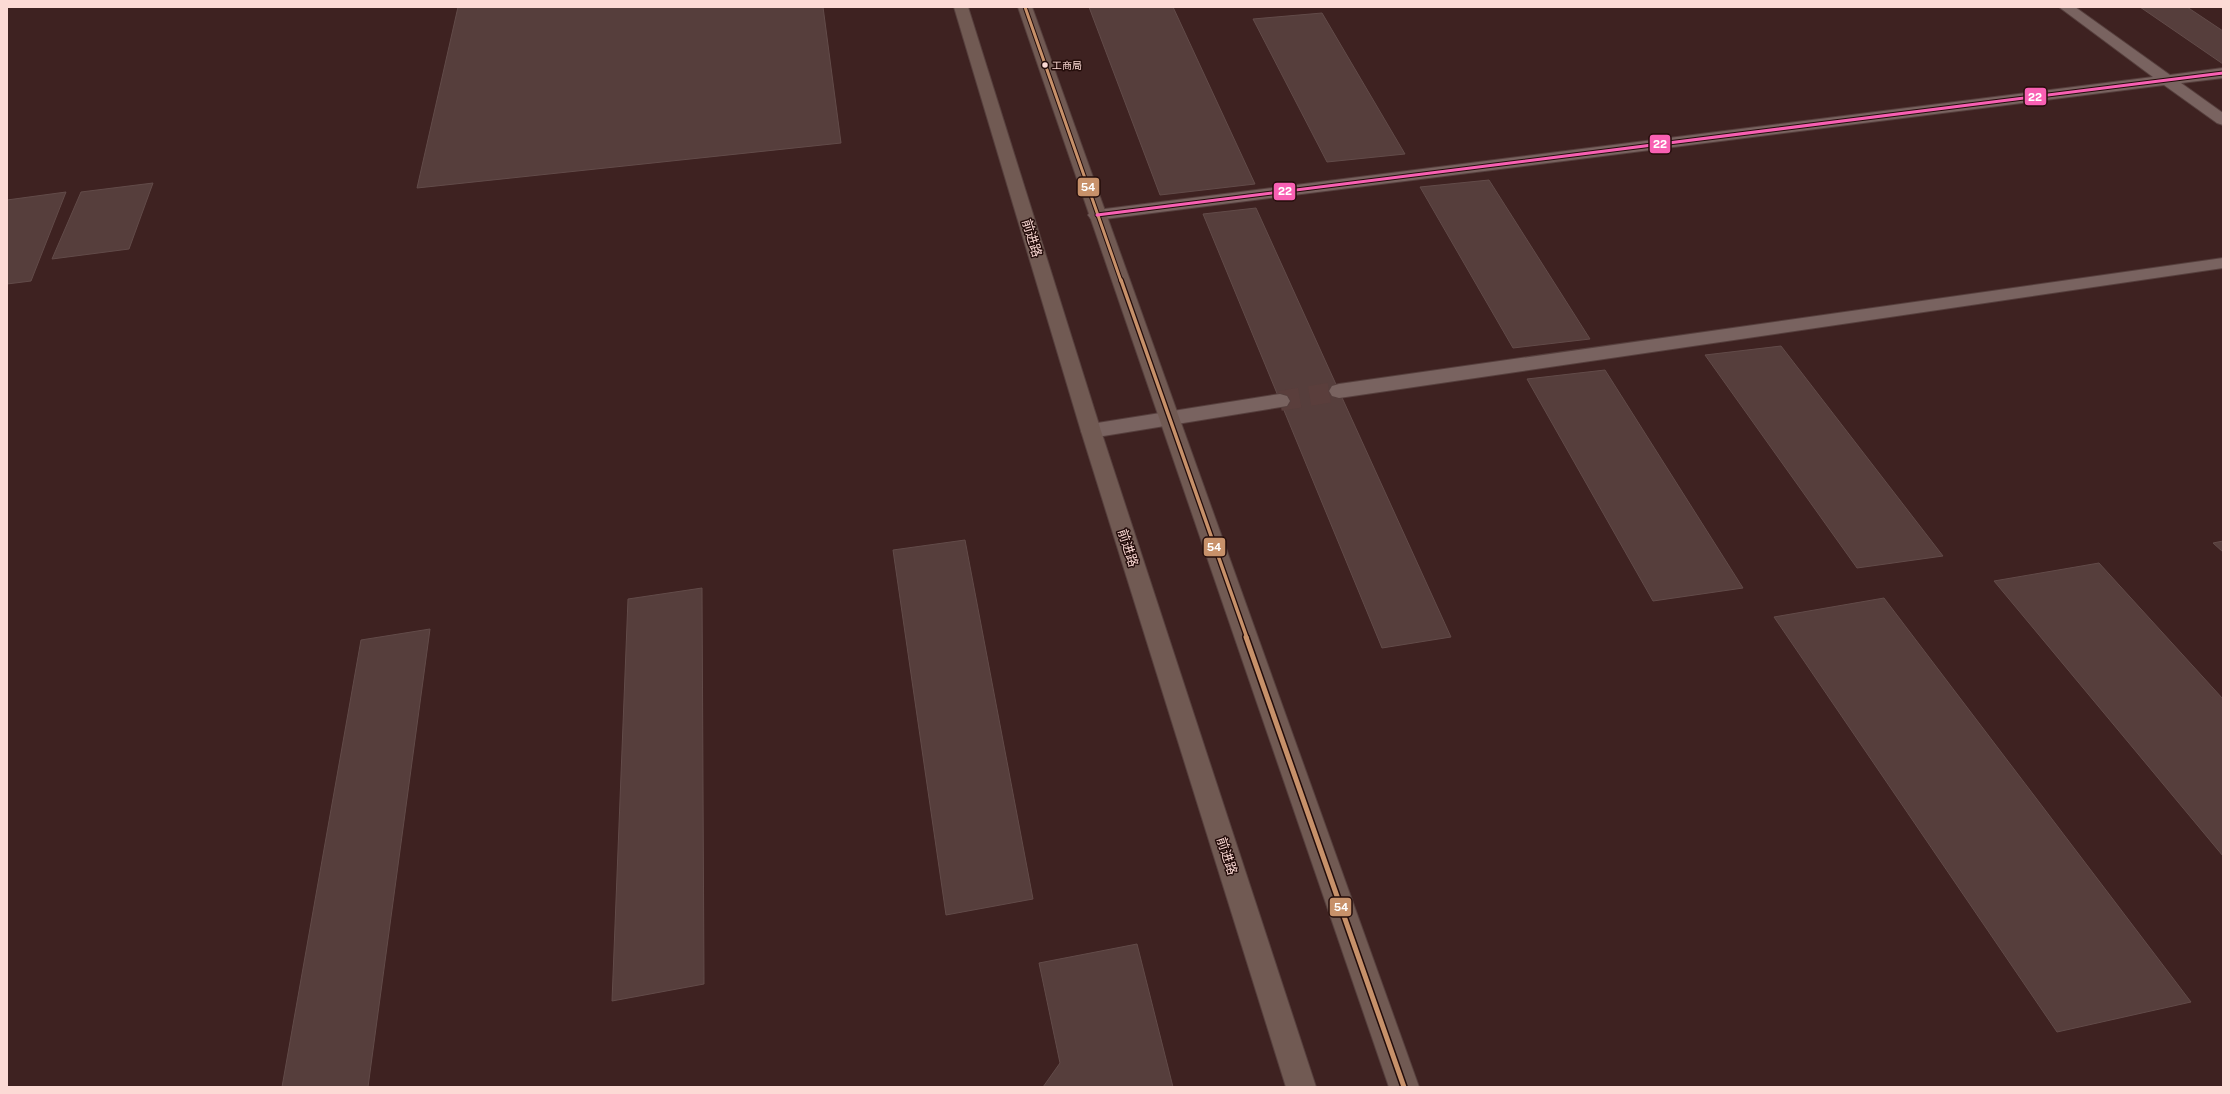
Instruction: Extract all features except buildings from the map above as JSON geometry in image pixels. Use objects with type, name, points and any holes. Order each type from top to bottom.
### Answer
[{"type":"main road","name":"前进路","points":[[961,7],[1091,431],[1301,1087]]},
{"type":"main road","points":[[1025,7],[1404,1087]]},
{"type":"street","points":[[2066,7],[2223,120]]},
{"type":"street","points":[[1097,215],[2223,73]]},
{"type":"street","points":[[1339,391],[2223,263]]},
{"type":"street","points":[[1091,431],[1280,401]]},
{"type":"tunnel","points":[[1280,401],[1339,391]]},
{"type":"transit line","name":"54","points":[[1025,7],[1404,1087]]},
{"type":"transit line","name":"22","points":[[1097,215],[2223,73]]},
{"type":"place","name":"工商局","points":[[1045,65]]}]
